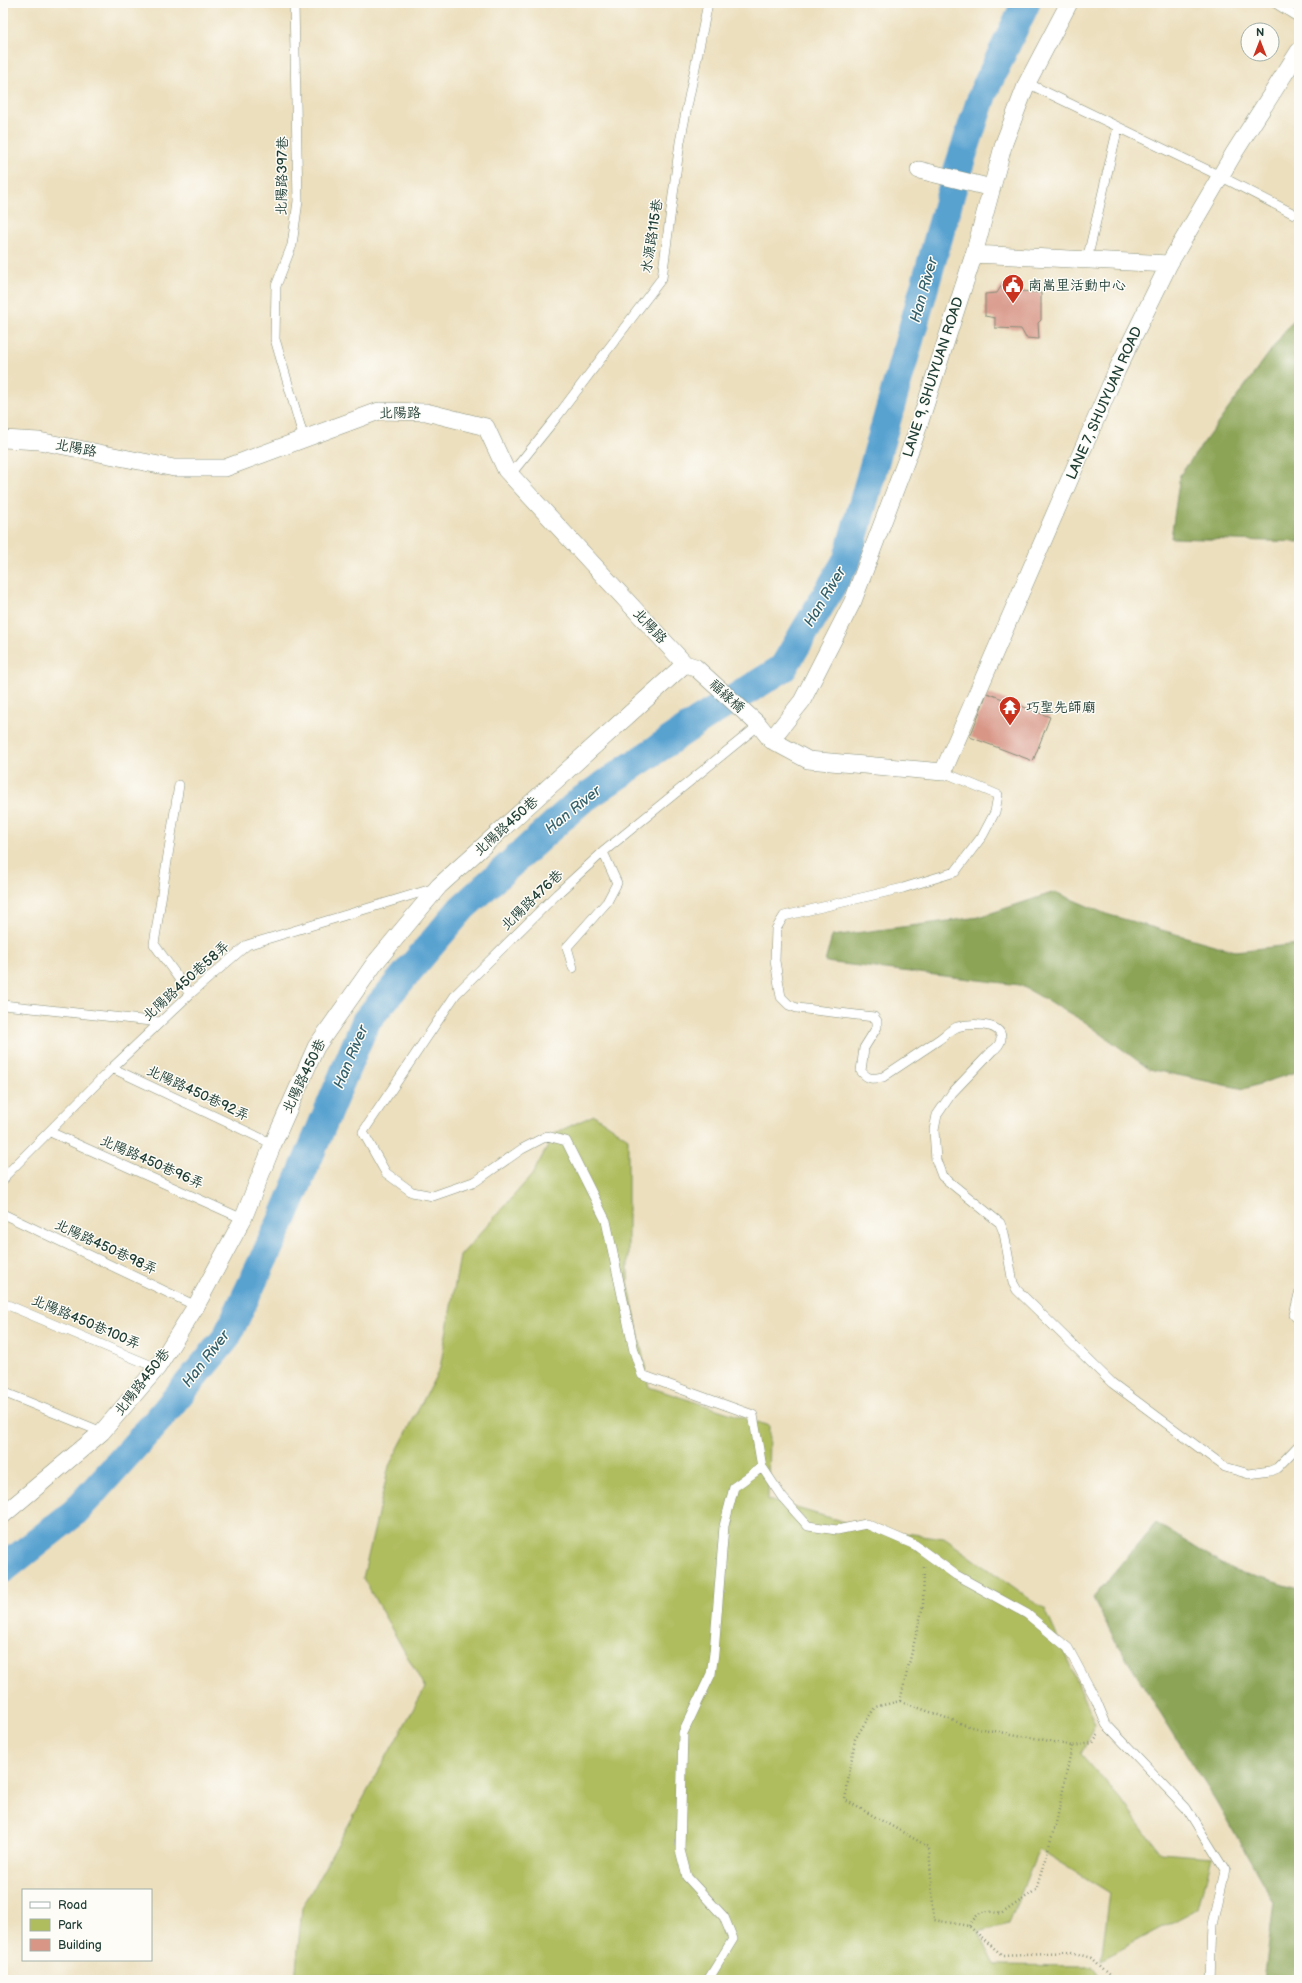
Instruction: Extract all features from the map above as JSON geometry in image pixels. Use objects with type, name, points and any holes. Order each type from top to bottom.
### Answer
[{"type":"street","name":"LANE 9, SHUIYUAN ROAD","points":[[771,740],[802,701],[853,601],[915,436],[974,254],[1004,144],[1027,83],[1069,3]]},
{"type":"street","name":"LANE 7, SHUIYUAN ROAD","points":[[943,772],[1117,370],[1169,264],[1220,176],[1299,51]]},
{"type":"street","points":[[919,170],[992,188]]},
{"type":"street","points":[[974,254],[1169,264]]},
{"type":"street","name":"北陽路","points":[[3,439],[39,441],[174,468],[225,468],[378,411],[426,412],[486,427],[506,470],[690,665]]},
{"type":"street","name":"福緣橋","points":[[690,665],[759,724]]},
{"type":"street","name":"北陽路450巷","points":[[3,1515],[102,1432],[157,1368],[196,1306],[243,1219],[273,1144],[316,1046],[375,963],[439,886],[690,665]]},
{"type":"street","points":[[759,724],[771,740],[808,760],[943,772]]},
{"type":"lane","name":"北陽路397巷","points":[[294,3],[298,201],[292,245],[276,286],[274,339],[304,439]]},
{"type":"lane","name":"水源路115巷","points":[[511,474],[556,418],[662,278],[680,142],[708,3]]},
{"type":"lane","points":[[1276,3],[1299,18]]},
{"type":"lane","points":[[1027,83],[1220,176],[1294,214]]},
{"type":"lane","points":[[1087,260],[1118,127]]},
{"type":"lane","name":"北陽路476巷","points":[[759,724],[603,852],[557,894],[456,994],[363,1132],[386,1173],[412,1192],[433,1196],[476,1181],[522,1149],[547,1136],[566,1141],[606,1221],[634,1351],[642,1376],[753,1415],[762,1467]]},
{"type":"lane","points":[[943,772],[998,795],[995,812],[983,835],[955,872],[903,888],[784,916],[776,929],[774,961],[781,997],[789,1005],[797,1008],[874,1017],[877,1021],[877,1027],[864,1048],[861,1071],[865,1077],[872,1080],[883,1077],[957,1028],[977,1025],[988,1025],[996,1028],[1000,1033],[1001,1039],[998,1048],[992,1051],[952,1093],[937,1115],[934,1130],[936,1160],[942,1176],[1000,1223],[1004,1233],[1013,1283],[1017,1290],[1112,1383],[1225,1467],[1249,1474],[1270,1472],[1277,1468],[1299,1445]]},
{"type":"lane","points":[[179,785],[154,944],[190,994]]},
{"type":"lane","points":[[573,968],[567,947],[607,902],[617,883],[603,852]]},
{"type":"lane","name":"北陽路450巷58弄","points":[[3,1181],[6,1176],[112,1068],[190,994],[248,945],[439,886]]},
{"type":"lane","points":[[3,1005],[160,1022]]},
{"type":"lane","name":"北陽路450巷92弄","points":[[112,1068],[273,1144]]},
{"type":"lane","name":"北陽路450巷96弄","points":[[50,1132],[243,1219]]},
{"type":"lane","name":"北陽路450巷98弄","points":[[3,1214],[196,1306]]},
{"type":"lane","points":[[1299,1294],[1294,1315],[1299,1320]]},
{"type":"lane","name":"北陽路450巷100弄","points":[[3,1303],[157,1368]]},
{"type":"lane","points":[[3,1392],[102,1432]]},
{"type":"lane","points":[[708,1980],[733,1939],[724,1916],[686,1877],[680,1850],[683,1733],[711,1674],[724,1526],[734,1487],[762,1467],[782,1497],[808,1526],[837,1530],[866,1524],[915,1546],[956,1575],[1027,1614],[1068,1648],[1096,1700],[1106,1724],[1186,1808],[1225,1871],[1213,1924],[1211,1980]]},
{"type":"path","points":[[900,1701],[923,1606],[925,1552]]},
{"type":"path","points":[[1106,1724],[1093,1743],[1072,1746],[1040,1738],[971,1727],[900,1701],[875,1707],[855,1739],[845,1800],[929,1847],[934,1920],[969,1926],[1002,1955],[1071,1952],[1091,1958],[1114,1980]]},
{"type":"path","points":[[969,1926],[978,1913],[986,1910],[1001,1914],[1036,1890],[1056,1819],[1072,1746]]},
{"type":"green space","points":[[1299,312],[1299,542],[1171,538],[1180,475]]},
{"type":"green space","points":[[1055,892],[1106,914],[1235,951],[1299,944],[1299,1071],[1244,1089],[1149,1069],[1085,1022],[1020,985],[825,962],[832,936],[979,917]]},
{"type":"green space","points":[[594,1115],[628,1138],[628,1282],[649,1387],[769,1426],[768,1500],[866,1528],[944,1538],[1045,1609],[1096,1724],[1081,1754],[1121,1800],[1160,1853],[1212,1857],[1199,1908],[1101,1960],[1110,1893],[1039,1849],[1009,1923],[978,1931],[995,1965],[1092,1966],[1103,1980],[295,1980],[302,1908],[425,1688],[363,1578],[389,1466],[440,1368],[460,1256],[532,1175],[555,1133]]},
{"type":"green space","points":[[1156,1523],[1232,1570],[1299,1589],[1299,1980],[1264,1980],[1274,1903],[1216,1801],[1117,1644],[1093,1598]]},
{"type":"building","name":"南嵩里活動中心","points":[[1002,285],[1019,285],[1022,291],[1041,293],[1041,320],[1038,323],[1039,339],[1026,338],[1021,329],[995,328],[995,318],[985,316],[985,294],[997,293]]},
{"type":"building","name":"巧聖先師廟","points":[[987,693],[1050,717],[1033,761],[970,737]]},
{"type":"waterway","name":"Han River","points":[[3,1569],[74,1513],[157,1421],[226,1338],[283,1218],[366,1021],[462,908],[580,801],[700,720],[783,668],[847,560],[957,172],[983,93],[1026,3]]},
{"type":"place","name":"南嵩里活動中心","points":[[1013,304]]},
{"type":"place","name":"巧聖先師廟","points":[[1010,726]]}]
